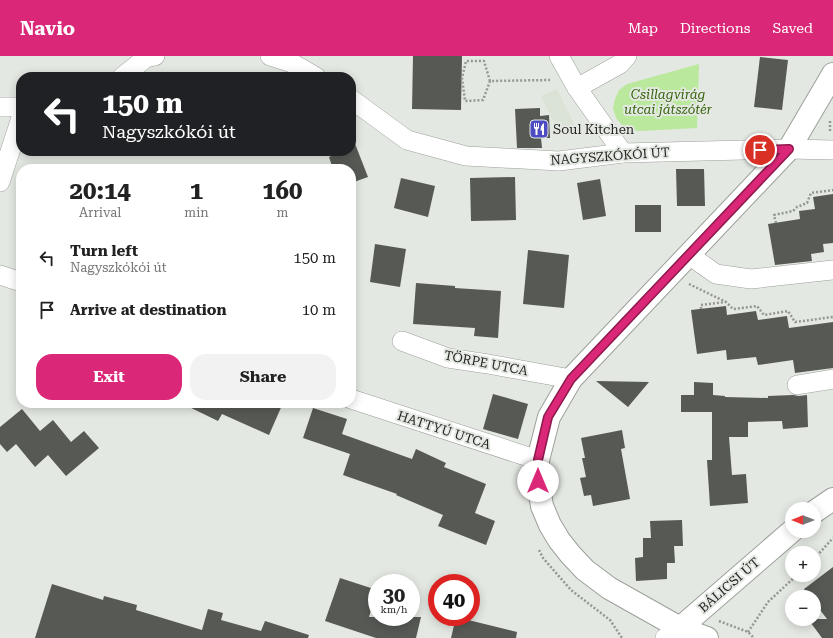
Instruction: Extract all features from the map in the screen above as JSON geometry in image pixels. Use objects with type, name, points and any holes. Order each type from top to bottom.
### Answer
[{"type":"street","points":[[128,72],[147,57],[155,56]]},
{"type":"street","points":[[270,56],[292,63],[307,72]]},
{"type":"street","points":[[559,56],[577,88],[623,153]]},
{"type":"street","points":[[577,88],[620,64],[627,56]]},
{"type":"street","points":[[707,638],[672,633],[585,570],[558,540],[550,525],[542,506],[538,481],[538,460],[548,417],[571,379],[789,149],[833,74]]},
{"type":"street","name":"NAGYSZKÓKÓI ÚT","points":[[356,103],[407,140],[466,156],[559,161],[623,153],[789,149],[833,150]]},
{"type":"street","points":[[0,107],[16,107]]},
{"type":"street","points":[[0,182],[16,133]]},
{"type":"street","points":[[688,255],[716,274],[751,279],[833,270]]},
{"type":"street","points":[[0,275],[16,280]]},
{"type":"street","name":"TÖRPE UTCA","points":[[402,341],[448,358],[571,379]]},
{"type":"street","points":[[797,385],[833,379]]},
{"type":"street","name":"HATTYÚ UTCA","points":[[356,401],[538,460]]},
{"type":"street","points":[[821,507],[833,499]]},
{"type":"street","name":"BÁLICSI ÚT","points":[[672,633],[785,537]]},
{"type":"path","points":[[466,61],[484,61],[490,81],[483,100],[465,101],[462,78],[466,61]]},
{"type":"path","points":[[490,81],[551,80]]},
{"type":"path","points":[[776,223],[774,215],[794,211],[797,207],[807,203],[811,193],[833,190]]},
{"type":"path","points":[[688,283],[726,302],[733,309],[757,306],[764,315],[788,311],[795,322],[833,318]]},
{"type":"path","points":[[701,309],[701,305],[726,302]]},
{"type":"path","points":[[821,551],[833,538]]},
{"type":"path","points":[[537,545],[543,558],[571,590],[610,620],[622,638]]},
{"type":"path","points":[[748,632],[768,602],[789,582]]},
{"type":"shaded area","points":[[557,89],[575,126],[559,133],[541,96]]},
{"type":"green space","name":"Csillagvirág utcai játszótér","points":[[699,64],[697,128],[640,131],[631,130],[622,125],[616,118],[613,108],[615,99],[619,90],[627,84]]},
{"type":"building","points":[[413,56],[462,56],[461,110],[412,109]]},
{"type":"building","points":[[760,57],[788,60],[782,110],[754,107]]},
{"type":"building","points":[[540,108],[540,116],[549,115],[550,138],[541,138],[542,148],[517,148],[515,109]]},
{"type":"building","points":[[356,146],[368,177],[356,181],[356,164],[331,164],[329,157],[356,156]]},
{"type":"building","points":[[676,169],[704,169],[705,206],[677,206]]},
{"type":"building","points":[[515,177],[516,220],[471,221],[470,178]]},
{"type":"building","points":[[401,178],[435,186],[428,217],[394,208]]},
{"type":"building","points":[[600,179],[606,216],[583,220],[577,183]]},
{"type":"building","points":[[833,194],[833,243],[823,244],[824,252],[811,254],[812,261],[775,265],[768,224],[800,219],[799,211],[815,209],[813,197]]},
{"type":"building","points":[[635,205],[661,205],[661,232],[635,232]]},
{"type":"building","points":[[375,244],[406,249],[400,287],[370,282]]},
{"type":"building","points":[[528,250],[569,255],[564,308],[523,304]]},
{"type":"building","points":[[416,283],[455,286],[455,288],[501,291],[498,338],[474,336],[475,328],[413,324]]},
{"type":"building","points":[[726,306],[727,315],[756,311],[758,320],[787,316],[789,328],[833,322],[833,368],[795,373],[793,360],[758,365],[756,357],[727,360],[726,350],[697,354],[691,310]]},
{"type":"building","points":[[596,381],[649,382],[628,407]]},
{"type":"building","points":[[694,382],[713,383],[713,395],[725,397],[768,398],[768,396],[807,395],[808,427],[783,429],[782,421],[748,422],[748,437],[729,437],[732,475],[746,474],[748,503],[710,506],[707,460],[712,460],[712,412],[681,412],[681,395],[694,395]]},
{"type":"building","points":[[493,394],[528,404],[518,439],[483,429]]},
{"type":"building","points":[[191,408],[281,408],[269,435],[222,414],[218,421]]},
{"type":"building","points":[[313,408],[347,419],[342,434],[412,459],[416,449],[446,463],[444,467],[486,484],[475,513],[495,521],[486,545],[438,526],[443,515],[396,495],[397,494],[343,475],[350,454],[303,438]]},
{"type":"building","points":[[22,409],[40,431],[53,420],[71,442],[84,431],[99,448],[66,476],[48,455],[35,467],[16,444],[7,452],[0,444],[0,427]]},
{"type":"building","points":[[622,430],[625,448],[621,449],[630,499],[593,506],[591,495],[584,496],[580,478],[586,477],[582,458],[585,458],[581,438]]},
{"type":"building","points":[[682,520],[683,546],[674,546],[675,563],[667,563],[667,579],[636,581],[635,558],[643,557],[643,538],[651,538],[650,521]]},
{"type":"building","points":[[833,567],[833,638],[822,638],[813,626],[821,626],[821,619],[827,619],[821,611],[821,590],[804,589],[813,582],[821,582],[821,576]]},
{"type":"building","points":[[340,578],[368,587],[368,626],[419,626],[416,638],[376,638],[325,621]]},
{"type":"building","points":[[52,584],[103,600],[104,596],[137,605],[136,610],[202,630],[208,609],[223,613],[221,620],[261,631],[265,621],[309,635],[308,638],[35,638]]},
{"type":"building","points":[[480,623],[517,632],[516,638],[451,638],[454,626],[480,626]]},
{"type":"place","name":"Soul Kitchen","points":[[539,129]]},
{"type":"route","points":[[538,481],[538,460],[548,417],[571,379],[789,149],[760,150]]}]
